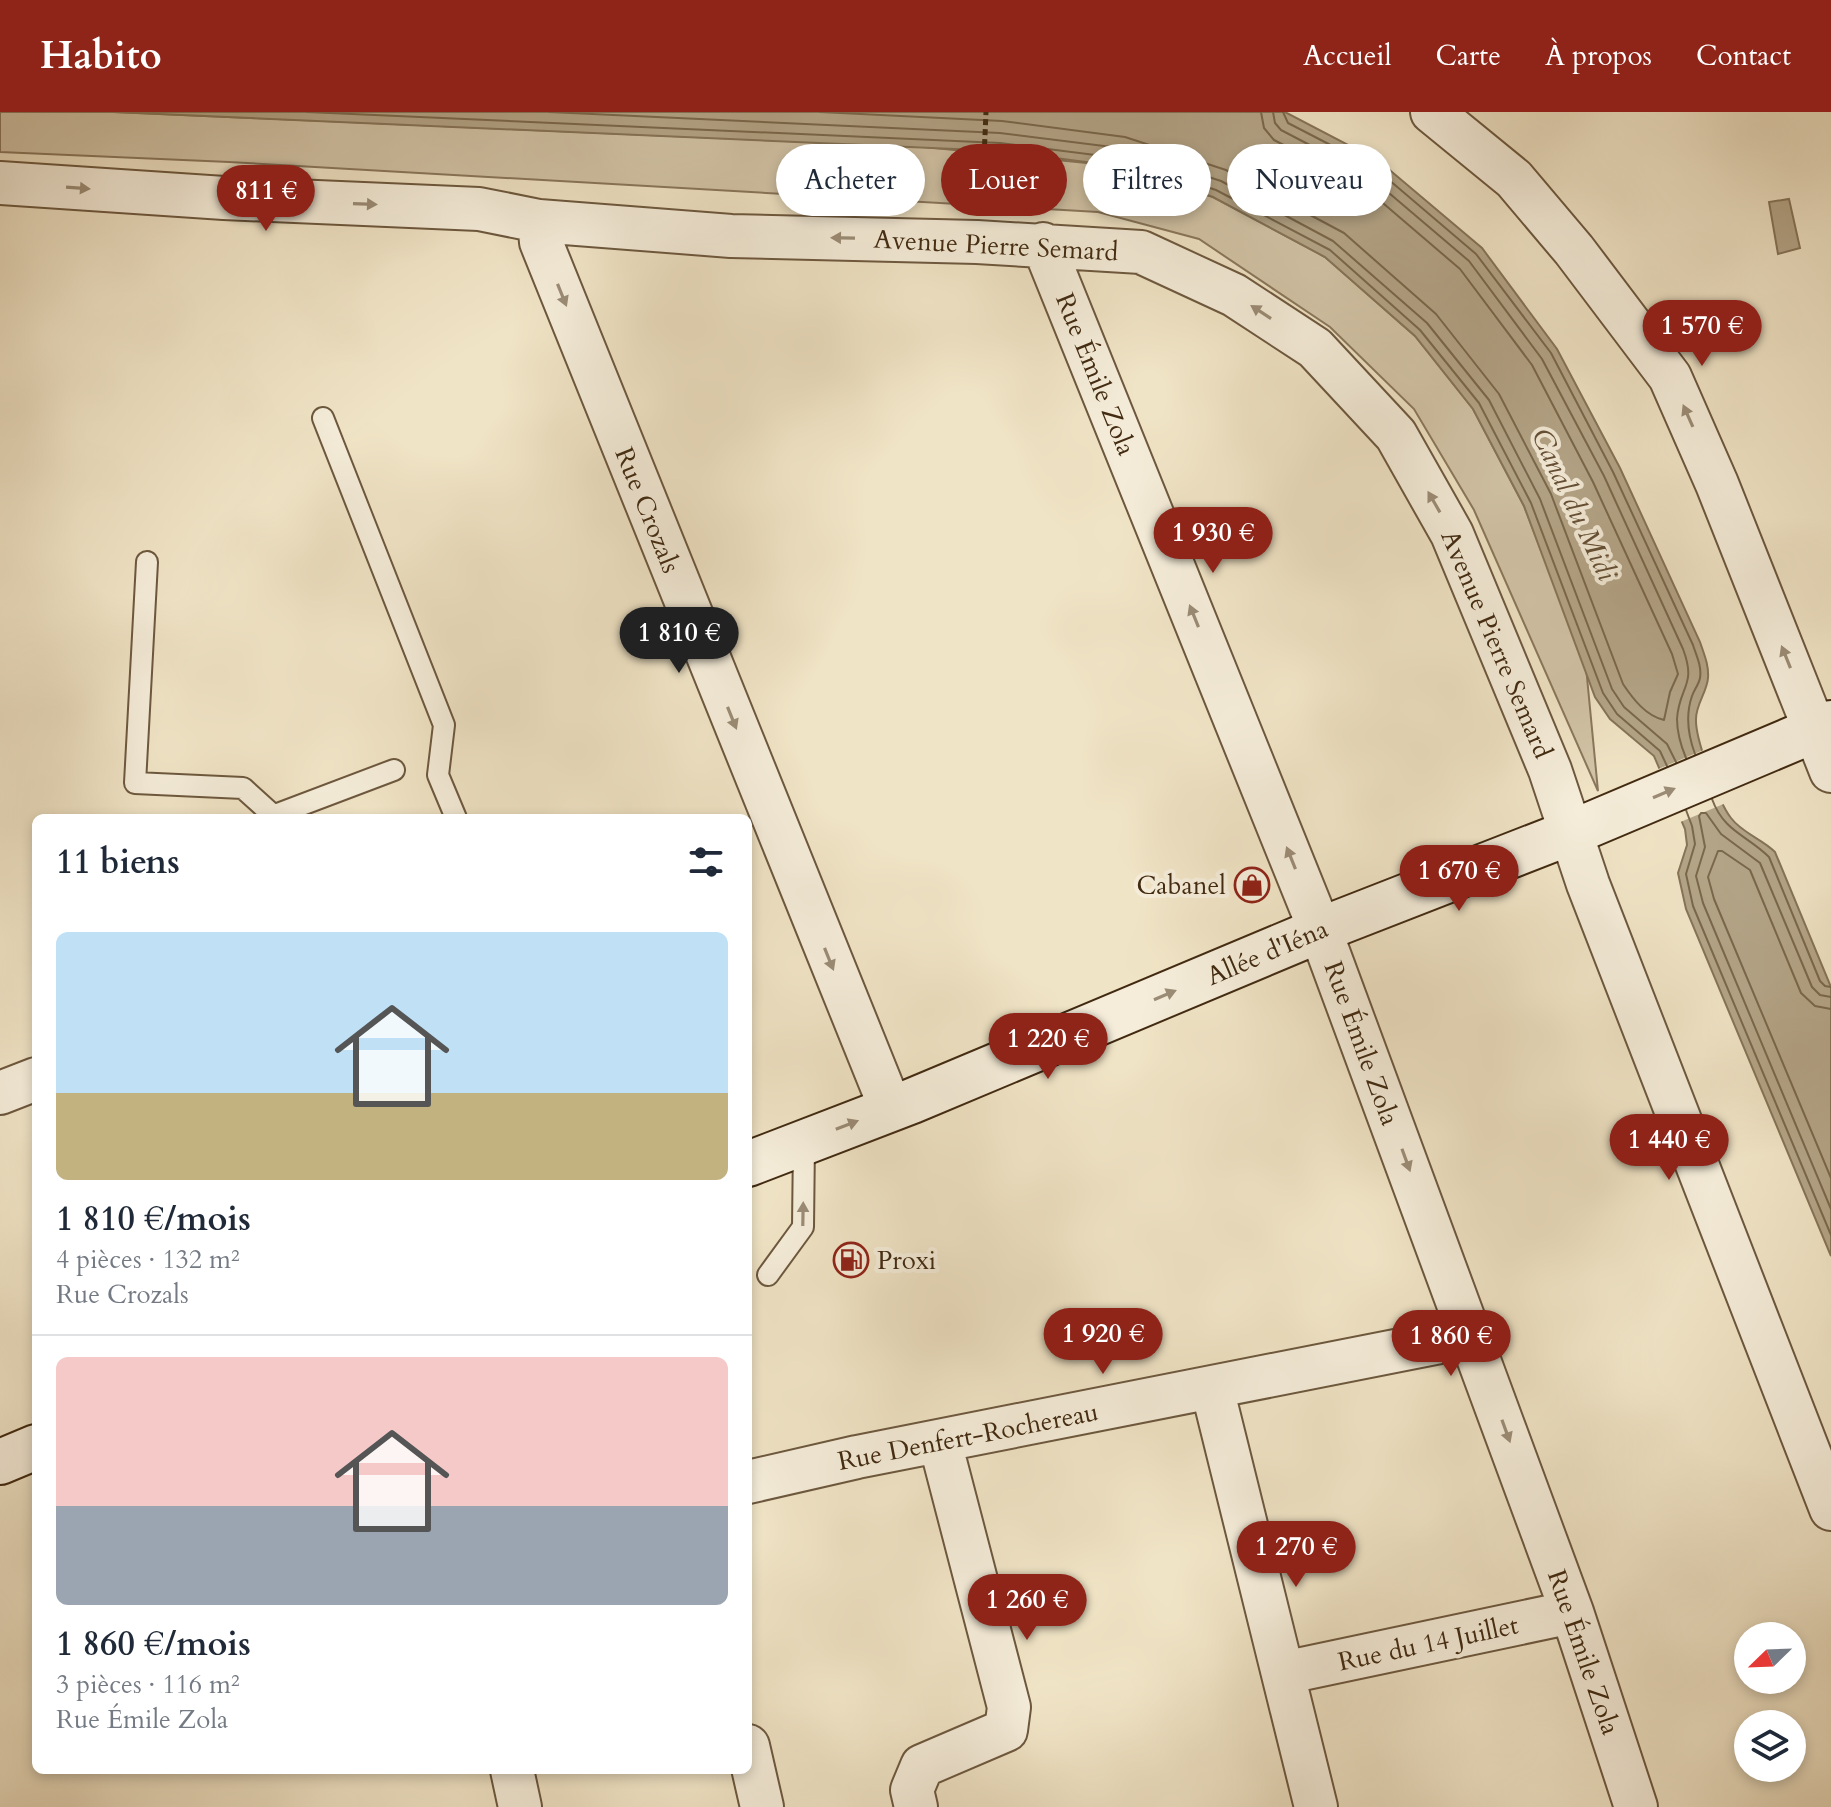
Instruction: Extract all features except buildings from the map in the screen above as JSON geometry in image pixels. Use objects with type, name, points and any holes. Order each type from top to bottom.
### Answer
[{"type":"main road","name":"Allée d'Iéna","points":[[752,1162],[891,1109],[1320,930],[1582,828],[1822,726]]},
{"type":"main road","points":[[0,1462],[32,1449]]},
{"type":"street","points":[[1432,112],[1514,179],[1574,250],[1670,377],[1822,726],[1831,771]]},
{"type":"street","name":"Avenue Pierre Semard","points":[[0,183],[224,198],[479,209],[539,221],[731,236],[1043,244],[1141,252],[1234,295],[1315,348],[1396,435],[1452,534],[1550,770],[1582,828],[1588,884],[1831,1509]]},
{"type":"street","name":"Rue Crozals","points":[[539,221],[541,242],[891,1109]]},
{"type":"street","name":"Rue Émile Zola","points":[[1043,244],[1320,930],[1572,1612],[1636,1807]]},
{"type":"street","points":[[0,1093],[32,1081]]},
{"type":"street","name":"Rue Denfert-Rochereau","points":[[752,1481],[1471,1336]]},
{"type":"street","points":[[1212,1388],[1316,1807]]},
{"type":"street","points":[[916,1807],[912,1790],[922,1766],[1006,1730],[1009,1707],[940,1442]]},
{"type":"street","name":"Rue du 14 Juillet","points":[[1283,1673],[1572,1612]]},
{"type":"street","points":[[752,1763],[762,1807]]},
{"type":"street","points":[[513,1774],[520,1807]]},
{"type":"lane","points":[[323,418],[444,725],[438,775],[454,814]]},
{"type":"lane","points":[[147,562],[135,783],[243,788],[273,814]]},
{"type":"lane","points":[[284,814],[394,770]]},
{"type":"lane","points":[[768,1275],[803,1227],[804,1142]]},
{"type":"path","points":[[985,144],[986,112]]},
{"type":"shaded area","points":[[0,112],[114,112],[855,144],[776,144],[776,193],[0,152]]},
{"type":"shaded area","points":[[925,147],[941,149],[941,203],[925,202]]},
{"type":"shaded area","points":[[1067,161],[1083,163],[1083,211],[1067,210]]},
{"type":"shaded area","points":[[1211,196],[1227,204],[1227,216],[1248,216],[1325,257],[1415,336],[1473,409],[1524,506],[1586,667],[1598,791],[1474,510],[1414,409],[1330,327],[1199,239],[1113,216],[1211,216]]},
{"type":"water","points":[[114,112],[1285,112],[1346,144],[1227,144],[1227,204],[1211,196],[1211,144],[1083,144],[1083,162],[1067,160],[1067,144],[941,144],[941,148],[925,148],[925,144],[841,144]]},
{"type":"water","name":"Canal du Midi","points":[[1392,172],[1482,248],[1557,349],[1620,468],[1700,642],[1707,664],[1706,688],[1696,719],[1699,741],[1720,799],[1741,828],[1775,852],[1831,987],[1831,1256],[1686,909],[1678,873],[1687,845],[1685,829],[1654,756],[1610,719],[1595,697],[1524,506],[1473,409],[1415,336],[1325,257],[1248,216],[1392,216]]},
{"type":"water","points":[[1789,199],[1800,248],[1778,254],[1769,202]]},
{"type":"pier","points":[[1706,749],[1726,803],[1678,823],[1656,770]]},
{"type":"place","name":"Cabanel","points":[[1252,885]]},
{"type":"place","name":"Proxi","points":[[851,1260]]}]
